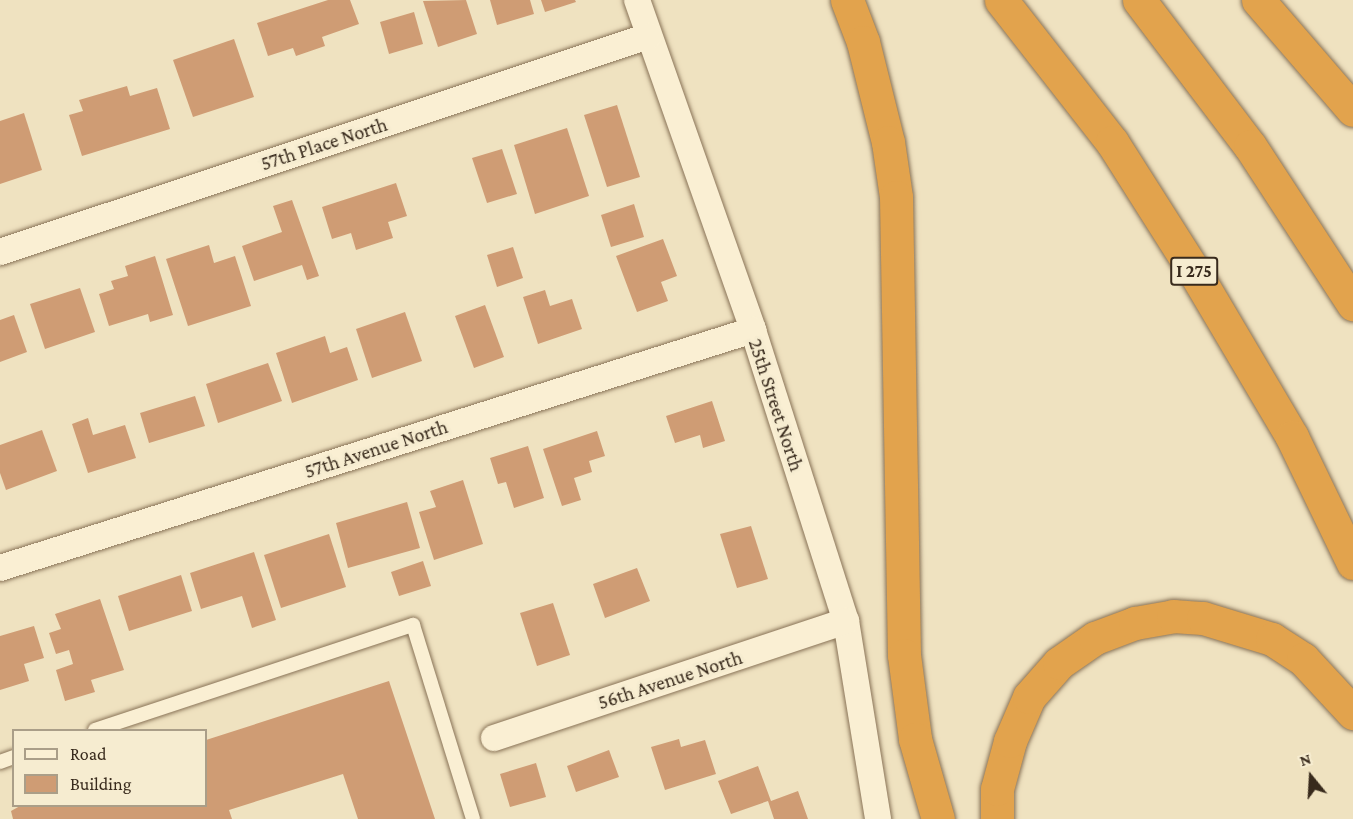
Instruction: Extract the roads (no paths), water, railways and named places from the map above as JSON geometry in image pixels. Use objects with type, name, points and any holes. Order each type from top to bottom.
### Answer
[{"type":"highway","points":[[847,0],[863,42],[888,142],[896,197],[904,655],[915,739],[938,819]]},
{"type":"highway","name":"I 275","points":[[1001,0],[1112,142],[1194,271],[1292,436],[1353,563]]},
{"type":"highway","points":[[1139,0],[1250,146],[1353,304]]},
{"type":"highway","points":[[1258,0],[1353,110]]},
{"type":"highway","points":[[998,819],[997,789],[1010,741],[1029,697],[1059,663],[1086,644],[1135,623],[1173,616],[1203,618],[1272,639],[1303,659],[1353,713]]},
{"type":"street","name":"25th Street North","points":[[638,0],[753,330],[846,621],[878,819]]},
{"type":"street","name":"57th Place North","points":[[0,252],[649,36]]},
{"type":"street","name":"57th Avenue North","points":[[0,568],[753,330]]},
{"type":"street","name":"56th Avenue North","points":[[494,738],[846,621]]},
{"type":"lane","points":[[98,729],[413,625],[473,819]]}]
